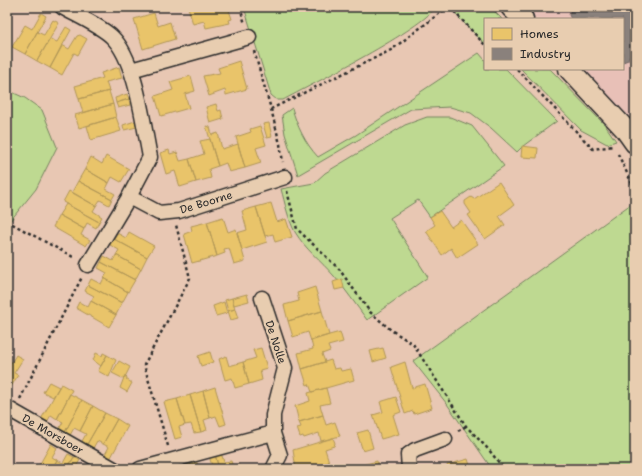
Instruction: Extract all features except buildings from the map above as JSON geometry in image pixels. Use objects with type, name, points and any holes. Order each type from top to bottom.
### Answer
[{"type":"street","points":[[62,7],[111,35],[122,49],[131,70],[150,157],[88,265]]},
{"type":"street","points":[[511,7],[522,18]]},
{"type":"street","points":[[131,70],[249,37]]},
{"type":"street","points":[[571,70],[635,142]]},
{"type":"street","name":"De Boorne","points":[[128,197],[159,213],[172,212],[285,177]]},
{"type":"street","name":"De Nolle","points":[[262,298],[285,368],[273,414],[273,433],[280,455],[273,469]]},
{"type":"street","name":"De Morsboer","points":[[10,410],[114,469]]},
{"type":"street","points":[[140,469],[273,433]]},
{"type":"street","points":[[409,469],[408,456],[415,450],[445,439]]},
{"type":"path","points":[[240,7],[280,144],[285,177],[297,229],[339,269],[370,312],[391,330],[413,344],[466,426],[489,450],[504,469]]},
{"type":"path","points":[[271,109],[391,50],[449,7],[484,44]]},
{"type":"path","points":[[518,70],[593,149],[614,146],[635,190]]},
{"type":"path","points":[[172,212],[190,278],[144,365],[172,460]]},
{"type":"path","points":[[7,221],[88,265],[10,410]]},
{"type":"shaded area","points":[[518,7],[635,7],[635,134],[576,70],[624,70],[624,18],[528,18]]},
{"type":"green space","points":[[244,7],[435,7],[427,16],[390,42],[283,100],[277,100],[271,95]]},
{"type":"green space","points":[[461,7],[490,7],[501,18],[484,18],[484,43],[457,16],[456,12]]},
{"type":"green space","points":[[479,53],[484,59],[484,70],[507,70],[557,121],[517,152],[491,128],[471,113],[450,107],[411,109],[298,175],[285,134],[282,115],[292,108],[302,134],[318,157],[356,135]]},
{"type":"green space","points":[[522,70],[551,70],[605,125],[616,141],[607,144],[581,130]]},
{"type":"green space","points":[[7,90],[25,98],[42,110],[57,147],[36,189],[10,221],[7,220]]},
{"type":"green space","points":[[427,117],[450,117],[472,126],[504,166],[430,217],[418,200],[390,218],[428,277],[367,320],[338,281],[309,250],[295,232],[281,189],[314,183],[325,173],[405,125]]},
{"type":"green space","points":[[631,204],[635,211],[635,469],[492,469],[447,404],[413,361]]}]
